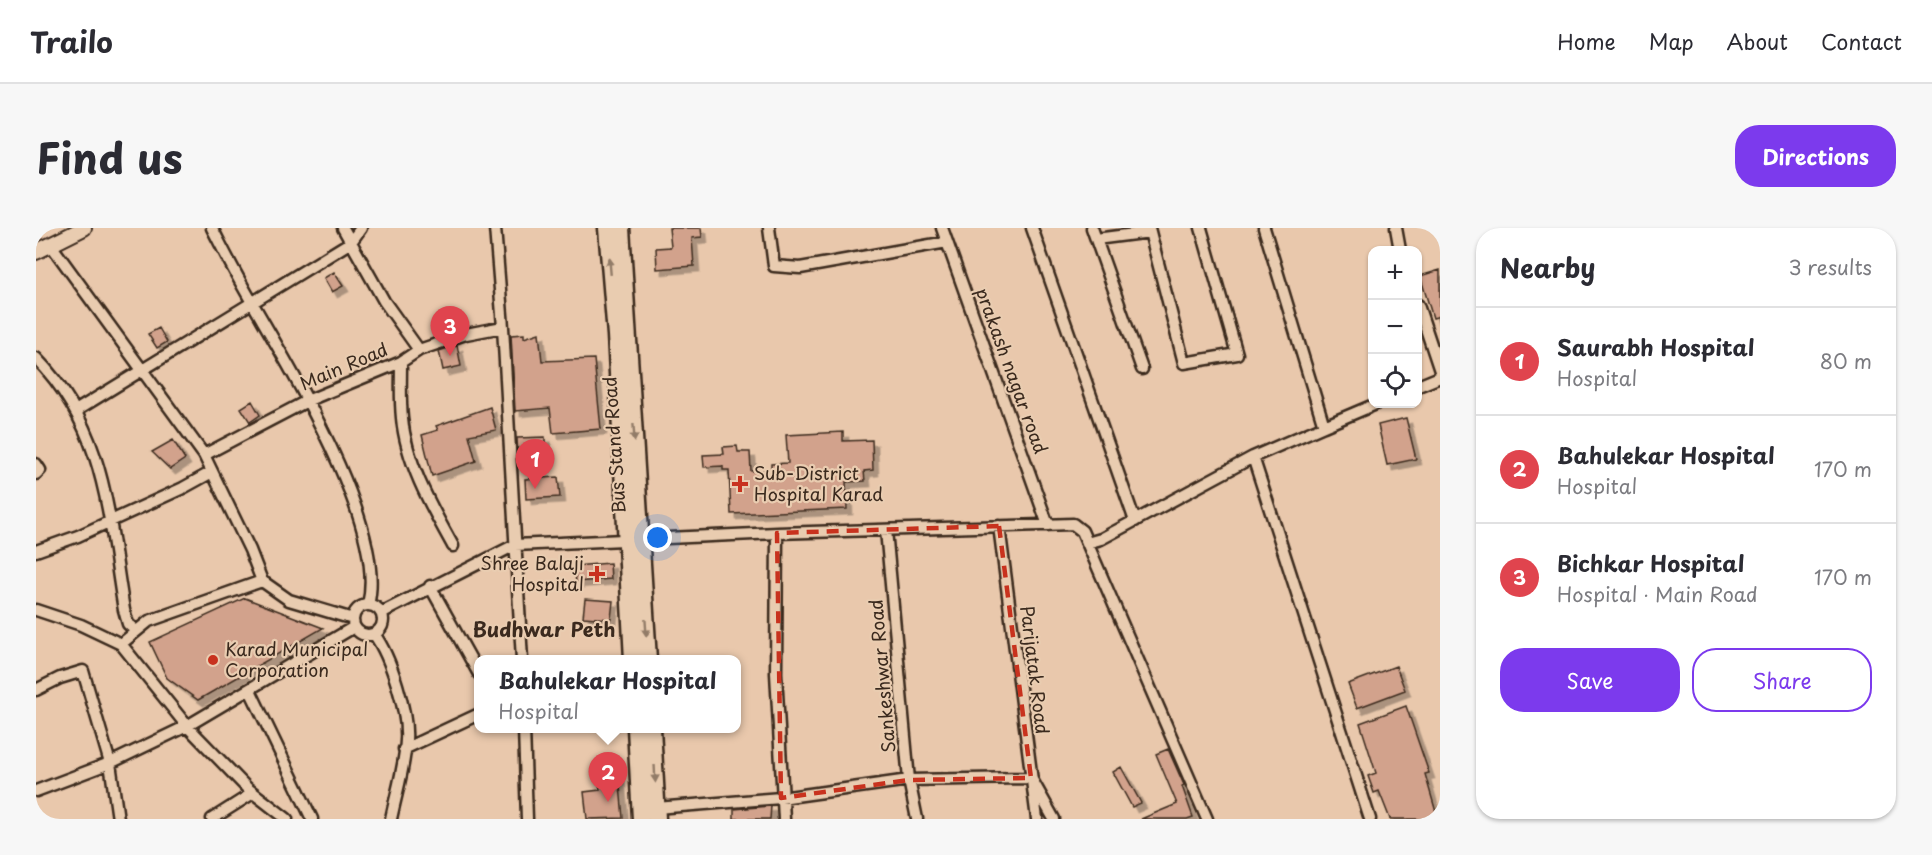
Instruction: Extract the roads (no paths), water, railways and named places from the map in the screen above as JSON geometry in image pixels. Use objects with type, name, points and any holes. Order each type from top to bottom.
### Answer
[{"type":"highway","points":[[607,228],[616,335],[633,655]]},
{"type":"highway","name":"Bus Stand Road","points":[[621,228],[627,540],[647,655]]},
{"type":"highway","points":[[636,733],[641,819]]},
{"type":"highway","points":[[652,733],[657,813]]},
{"type":"main road","points":[[36,252],[84,228]]},
{"type":"street","points":[[212,228],[309,400],[355,506],[369,556],[372,591],[368,605]]},
{"type":"street","points":[[343,228],[384,301],[419,350]]},
{"type":"street","points":[[77,410],[351,242],[361,228]]},
{"type":"street","points":[[495,228],[503,327],[522,655]]},
{"type":"street","points":[[769,228],[774,266],[800,268],[947,242]]},
{"type":"street","name":"prakash nagar road","points":[[942,228],[1048,525]]},
{"type":"street","points":[[1032,228],[1135,521]]},
{"type":"street","points":[[1142,369],[1094,233],[1149,230],[1184,363],[1238,354],[1201,228]]},
{"type":"street","points":[[1264,228],[1324,426]]},
{"type":"street","points":[[1396,228],[1399,246]]},
{"type":"street","points":[[51,245],[204,455],[250,550],[262,581],[289,600],[354,623],[359,633],[374,634],[382,644],[396,677],[406,740],[391,819]]},
{"type":"street","points":[[1422,317],[1440,371]]},
{"type":"street","name":"Main Road","points":[[204,455],[309,400],[401,362],[419,350],[466,334],[503,327]]},
{"type":"street","points":[[36,358],[77,410],[93,444],[111,521],[124,610],[128,624],[135,630]]},
{"type":"street","points":[[401,362],[402,420],[414,465],[431,506],[453,546]]},
{"type":"street","points":[[1422,384],[1440,377]]},
{"type":"street","points":[[1087,543],[1101,539],[1253,457],[1368,407]]},
{"type":"street","points":[[1253,457],[1370,819]]},
{"type":"street","points":[[36,464],[39,470],[36,474]]},
{"type":"street","points":[[36,551],[111,521],[212,472]]},
{"type":"street","points":[[381,613],[430,586],[515,545],[777,533],[1073,524],[1082,531],[1207,819]]},
{"type":"street","name":"Parijatak Road","points":[[999,526],[1038,819]]},
{"type":"street","name":"Sankeshwar Road","points":[[886,530],[909,780],[917,819]]},
{"type":"street","points":[[777,533],[777,673],[784,819]]},
{"type":"street","points":[[121,644],[135,630],[149,621],[262,581]]},
{"type":"street","points":[[430,586],[474,665]]},
{"type":"street","points":[[36,791],[110,763],[188,726],[250,690],[354,623],[361,607],[368,605],[381,613]]},
{"type":"street","points":[[36,610],[81,625],[121,644],[188,726],[254,793],[287,819]]},
{"type":"street","points":[[374,634],[382,624],[381,613]]},
{"type":"street","points":[[36,690],[60,678],[83,671],[110,763],[118,819]]},
{"type":"street","points":[[250,690],[312,819]]},
{"type":"street","points":[[404,750],[474,716]]},
{"type":"street","points":[[524,733],[526,819]]},
{"type":"street","points":[[657,813],[909,780],[1031,778],[1054,819]]},
{"type":"street","points":[[213,819],[254,793]]},
{"type":"place","name":"Bichkar Hospital","points":[[450,356]]},
{"type":"place","name":"Sub-District Hospital Karad","points":[[740,484]]},
{"type":"place","name":"Saurabh Hospital","points":[[535,489]]},
{"type":"place","name":"Shree Balaji Hospital","points":[[597,574]]},
{"type":"place","name":"Karad Municipal Corporation","points":[[213,660]]},
{"type":"place","name":"Bahulekar Hospital","points":[[608,802]]},
{"type":"district","name":"Budhwar Peth","points":[[544,630]]}]
